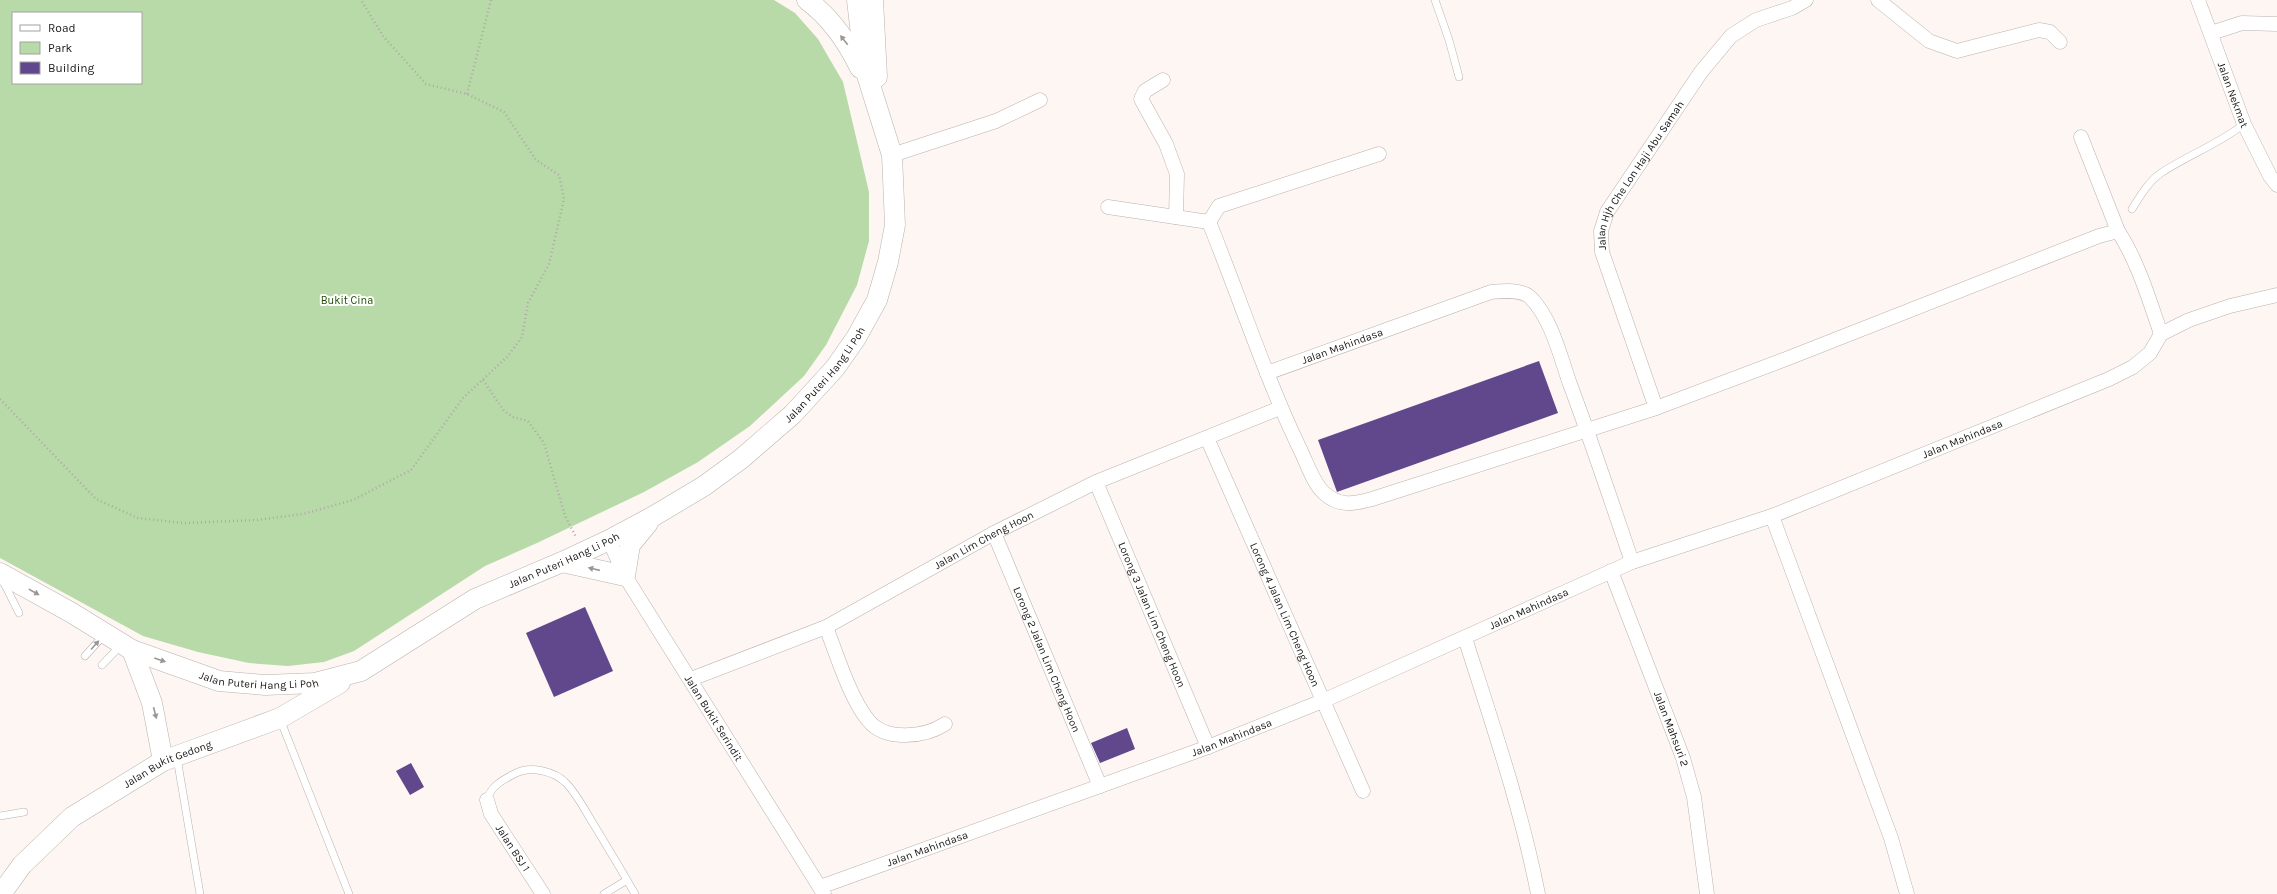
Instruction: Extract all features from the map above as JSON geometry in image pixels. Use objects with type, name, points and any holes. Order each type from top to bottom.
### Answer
[{"type":"street","points":[[807,0],[832,24],[850,47],[875,99]]},
{"type":"street","name":"Jalan Puteri Hang Li Poh","points":[[0,574],[119,643],[219,680],[266,685],[315,683],[361,671],[475,599],[609,540],[652,517],[704,486],[747,454],[798,408],[835,368],[856,338],[877,300],[888,262],[895,225],[892,155],[875,99],[864,70],[857,0]]},
{"type":"street","name":"Jalan Puteri Hang Li Poh","points":[[873,0],[878,67],[875,99]]},
{"type":"street","name":"Jalan Hjh Che Lon Haji Abu Samah","points":[[1656,408],[1602,252],[1601,231],[1607,212],[1701,72],[1731,36],[1756,20],[1792,8],[1806,0]]},
{"type":"street","points":[[1878,0],[1929,41],[1956,51],[2039,30],[2050,32],[2060,42]]},
{"type":"street","name":"Jalan Nekmat","points":[[2198,0],[2244,124],[2270,176],[2277,185]]},
{"type":"street","points":[[2211,33],[2242,23],[2277,24]]},
{"type":"street","points":[[1163,80],[1145,91],[1141,99],[1166,144],[1177,174],[1176,217]]},
{"type":"street","points":[[892,155],[996,121],[1040,100]]},
{"type":"street","points":[[2081,137],[2118,231],[2139,273],[2161,334],[2189,320],[2230,306],[2277,295]]},
{"type":"street","points":[[1209,222],[1219,206],[1379,154]]},
{"type":"street","points":[[1108,207],[1209,222]]},
{"type":"street","points":[[1209,222],[1280,408],[1314,478],[1323,493],[1337,503],[1354,504],[1588,431],[1656,408],[1791,357],[2099,236],[2118,231]]},
{"type":"street","name":"Jalan Mahindasa","points":[[1267,373],[1492,292],[1511,291],[1528,296],[1540,309],[1552,332],[1588,431],[1632,562]]},
{"type":"street","name":"Jalan Mahindasa","points":[[822,890],[1208,747],[1325,700],[1632,562],[1772,516],[2109,379],[2133,367],[2150,353],[2161,334]]},
{"type":"street","name":"Jalan Lim Cheng Hoon","points":[[691,679],[826,627],[994,533],[1096,482],[1280,408]]},
{"type":"street","name":"Lorong 4 Jalan Lim Cheng Hoon","points":[[1207,438],[1325,700],[1363,791]]},
{"type":"street","name":"Lorong 3 Jalan Lim Cheng Hoon","points":[[1096,482],[1208,747]]},
{"type":"street","points":[[1772,516],[1891,838],[1907,894]]},
{"type":"street","points":[[562,562],[625,576],[630,545],[652,517]]},
{"type":"street","name":"Lorong 2 Jalan Lim Cheng Hoon","points":[[994,533],[1100,786]]},
{"type":"street","name":"Jalan Bukit Serindit","points":[[609,540],[625,576],[822,890]]},
{"type":"street","name":"Jalan Mahsuri 2","points":[[1611,571],[1683,758],[1694,797],[1707,894]]},
{"type":"street","points":[[826,627],[858,705],[869,722],[886,732],[905,735],[924,734],[945,724]]},
{"type":"street","points":[[1465,638],[1526,838],[1538,894]]},
{"type":"street","points":[[119,643],[152,703],[170,758]]},
{"type":"street","name":"Jalan Bukit Gedong","points":[[1,894],[22,865],[72,818],[170,758],[280,718],[361,671]]},
{"type":"street","name":"Jalan BSJ 1","points":[[487,800],[491,814],[543,894]]},
{"type":"lane","points":[[1435,0],[1449,40],[1459,77]]},
{"type":"lane","points":[[2132,209],[2143,192],[2160,174],[2228,136],[2244,124]]},
{"type":"lane","points":[[0,574],[19,613]]},
{"type":"lane","points":[[85,656],[119,643]]},
{"type":"lane","points":[[102,665],[119,643]]},
{"type":"lane","points":[[280,718],[349,894]]},
{"type":"lane","points":[[170,758],[200,894]]},
{"type":"lane","points":[[487,800],[490,790],[499,781],[518,771],[537,770],[552,773],[567,783],[635,894]]},
{"type":"lane","points":[[0,816],[24,812]]},
{"type":"lane","points":[[604,894],[627,880]]},
{"type":"path","points":[[0,399],[96,499],[138,518],[183,523],[257,520],[302,514],[353,500],[411,470],[463,398],[507,357],[522,337],[528,303],[549,264],[564,198],[559,175],[536,160],[504,112],[467,94],[426,84],[383,36],[361,0]]},
{"type":"path","points":[[467,94],[482,42],[491,0]]},
{"type":"path","points":[[483,380],[504,411],[512,416],[528,421],[540,436],[550,462],[565,516],[578,540],[586,550]]},
{"type":"green space","name":"Bukit Cina","points":[[0,0],[774,0],[795,13],[818,39],[843,82],[869,192],[869,241],[857,285],[826,345],[804,376],[750,426],[698,462],[644,492],[485,566],[354,651],[324,662],[288,666],[249,663],[198,652],[143,636],[0,558]]},
{"type":"building","points":[[1539,361],[1558,413],[1337,492],[1318,440]]},
{"type":"building","points":[[585,607],[613,671],[554,697],[526,633]]},
{"type":"building","points":[[1127,728],[1135,749],[1100,763],[1091,743]]},
{"type":"building","points":[[411,763],[424,787],[410,795],[396,771]]}]
